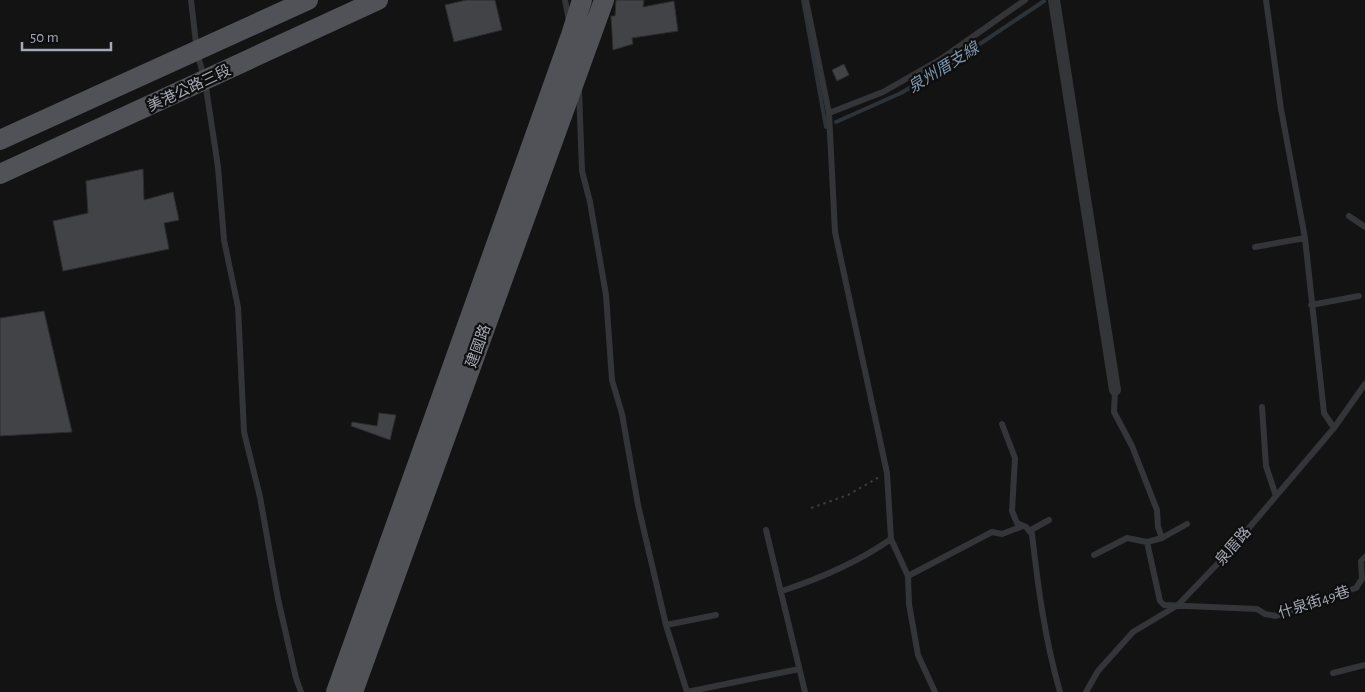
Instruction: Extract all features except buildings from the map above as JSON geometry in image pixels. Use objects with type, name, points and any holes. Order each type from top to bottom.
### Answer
[{"type":"main road","name":"美港公路三段","points":[[0,174],[200,65],[308,0]]},
{"type":"main road","name":"美港公路三段","points":[[0,140],[378,0]]},
{"type":"main road","name":"建國路","points":[[353,692],[575,53],[582,0]]},
{"type":"main road","name":"建國路","points":[[336,692],[575,53],[604,0]]},
{"type":"street","points":[[1054,0],[1115,390]]},
{"type":"lane","points":[[191,0],[218,167],[224,240],[238,307],[244,432],[260,497],[278,599],[301,692]]},
{"type":"lane","points":[[565,0],[575,53],[582,171],[590,202],[606,295],[612,380],[622,414],[638,505],[666,625],[687,692],[799,669]]},
{"type":"lane","points":[[806,0],[829,113],[834,232],[887,473],[891,539],[908,576],[909,604],[918,655],[933,691]]},
{"type":"lane","points":[[829,113],[883,92],[941,59],[1025,0]]},
{"type":"lane","points":[[1266,0],[1282,109],[1305,238],[1324,413],[1334,428]]},
{"type":"lane","points":[[1349,216],[1365,226]]},
{"type":"lane","points":[[1255,248],[1305,238]]},
{"type":"lane","points":[[1311,305],[1359,296]]},
{"type":"lane","name":"泉厝路","points":[[1086,692],[1098,670],[1133,632],[1178,605],[1225,556],[1334,428],[1365,384]]},
{"type":"lane","points":[[1115,390],[1114,412],[1132,446],[1157,510],[1158,527],[1162,538]]},
{"type":"lane","points":[[1262,406],[1266,466],[1276,496]]},
{"type":"lane","points":[[1002,424],[1015,458],[1012,511],[1017,523],[1032,534],[1039,592],[1051,662],[1060,692]]},
{"type":"lane","points":[[1029,531],[1049,520]]},
{"type":"lane","points":[[1094,555],[1127,538],[1147,542],[1162,538],[1187,524]]},
{"type":"lane","points":[[908,576],[992,532],[1002,534],[1023,526]]},
{"type":"lane","points":[[766,530],[805,692]]},
{"type":"lane","points":[[782,591],[809,582],[864,558],[891,539]]},
{"type":"lane","points":[[1147,542],[1160,601],[1168,607],[1178,605]]},
{"type":"lane","name":"什泉街49巷","points":[[1178,605],[1257,609],[1265,614],[1276,616],[1356,588],[1362,579],[1361,561],[1365,557]]},
{"type":"lane","points":[[666,625],[716,615]]},
{"type":"lane","points":[[1334,673],[1365,665]]},
{"type":"path","points":[[811,508],[848,495],[887,473]]},
{"type":"waterway","name":"泉州厝支線","points":[[803,0],[826,127]]},
{"type":"waterway","name":"泉州厝支線","points":[[836,122],[901,93],[947,66],[1044,1]]}]
